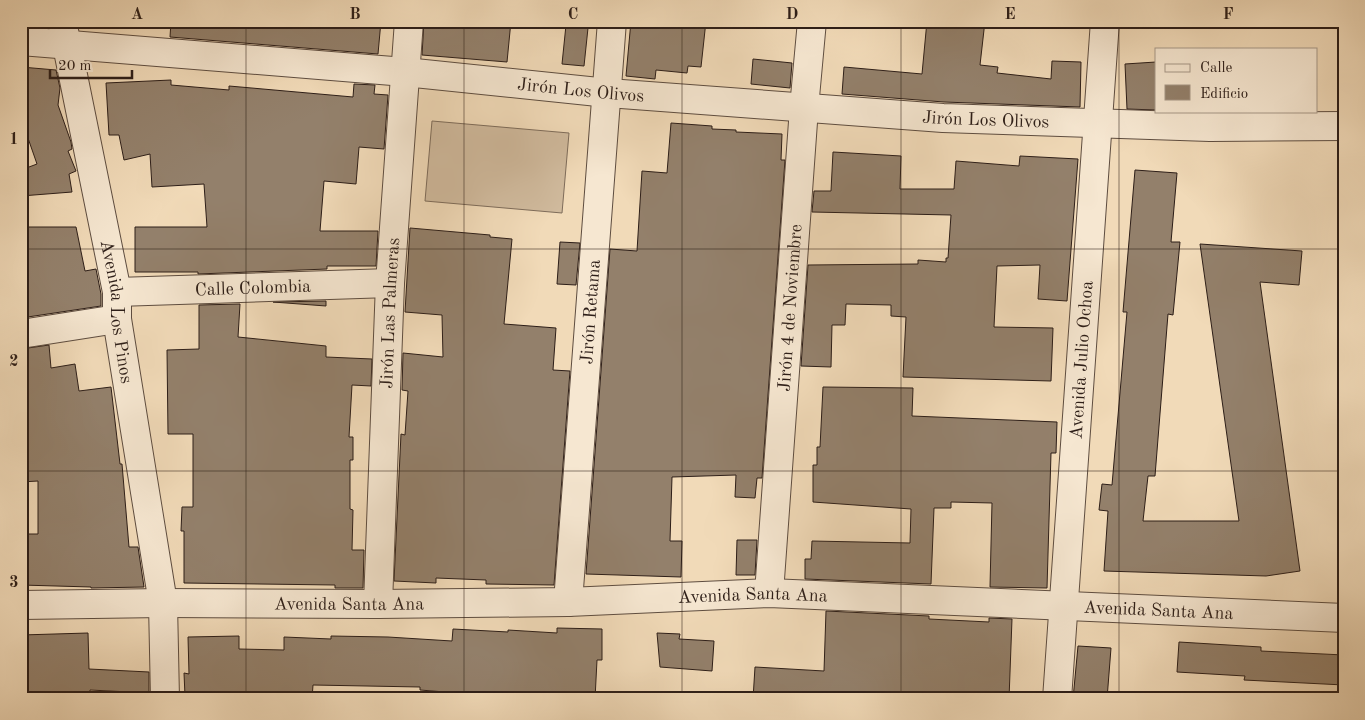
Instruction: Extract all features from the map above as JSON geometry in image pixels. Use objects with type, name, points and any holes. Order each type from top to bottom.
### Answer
[{"type":"street","name":"Jirón Las Palmeras","points":[[378,604],[390,283],[408,21]]},
{"type":"street","name":"Jirón Retama","points":[[568,602],[612,21]]},
{"type":"street","name":"Jirón 4 de Noviembre","points":[[769,593],[812,21]]},
{"type":"street","name":"Avenida Julio Ochoa","points":[[1057,699],[1105,21]]},
{"type":"street","name":"Jirón Los Olivos","points":[[21,41],[64,33],[608,93],[943,118],[1210,127],[1344,126]]},
{"type":"street","name":"Avenida Los Pinos","points":[[64,33],[117,306],[163,603],[165,699]]},
{"type":"street","name":"Calle Colombia","points":[[21,334],[117,306],[390,283]]},
{"type":"street","name":"Avenida Santa Ana","points":[[21,605],[568,602],[769,593],[1344,618]]},
{"type":"shaded area","points":[[432,121],[569,133],[562,213],[425,201]]},
{"type":"building","points":[[171,21],[271,21],[331,25],[331,21],[381,21],[378,54],[170,37]]},
{"type":"building","points":[[424,21],[511,21],[507,62],[422,55]]},
{"type":"building","points":[[631,21],[706,21],[701,67],[688,66],[687,73],[656,70],[655,79],[626,76]]},
{"type":"building","points":[[927,21],[985,21],[980,65],[998,67],[997,73],[1051,79],[1052,61],[1081,62],[1080,107],[944,102],[842,94],[844,67],[922,74]]},
{"type":"building","points":[[566,25],[588,28],[584,66],[562,64]]},
{"type":"building","points":[[753,59],[792,63],[790,88],[751,84]]},
{"type":"building","points":[[1155,62],[1155,110],[1127,109],[1125,64]]},
{"type":"building","points":[[21,67],[56,70],[60,88],[58,105],[71,142],[72,149],[68,151],[76,171],[69,174],[72,192],[21,196],[21,170],[37,164],[21,118]]},
{"type":"building","points":[[171,80],[171,85],[229,90],[229,86],[353,97],[354,84],[375,85],[374,94],[388,95],[384,149],[359,147],[356,184],[324,181],[320,231],[378,231],[376,266],[327,266],[327,269],[198,274],[198,272],[135,272],[135,227],[207,227],[204,184],[152,187],[150,154],[124,160],[119,135],[109,135],[106,83]]},
{"type":"building","points":[[671,123],[712,126],[712,129],[736,130],[736,132],[782,134],[781,160],[785,160],[762,478],[757,478],[755,498],[735,497],[736,475],[672,477],[670,541],[682,541],[681,577],[586,574],[610,249],[637,251],[642,171],[667,173]]},
{"type":"building","points":[[833,152],[901,156],[900,189],[954,189],[956,161],[1019,166],[1020,156],[1078,159],[1067,301],[1038,299],[1040,265],[997,266],[994,327],[1053,328],[1051,381],[903,377],[906,317],[891,316],[891,305],[846,304],[845,325],[832,325],[831,367],[801,366],[808,265],[918,264],[918,260],[946,262],[946,258],[948,258],[951,215],[812,212],[814,191],[831,191]]},
{"type":"building","points":[[1135,170],[1177,173],[1171,242],[1180,242],[1173,315],[1168,314],[1155,476],[1148,476],[1143,521],[1239,521],[1200,244],[1302,251],[1299,285],[1260,282],[1300,571],[1266,576],[1104,571],[1108,511],[1099,510],[1102,484],[1112,485],[1127,312],[1123,312]]},
{"type":"building","points":[[21,227],[76,227],[85,271],[96,269],[101,294],[101,306],[21,318]]},
{"type":"building","points":[[410,228],[490,235],[490,237],[512,239],[504,324],[556,328],[553,370],[570,371],[554,585],[486,584],[486,580],[436,578],[436,583],[394,581],[401,434],[405,435],[408,391],[402,390],[403,353],[443,357],[442,315],[405,312]]},
{"type":"building","points":[[560,242],[580,243],[576,285],[557,284]]},
{"type":"building","points":[[326,301],[326,306],[273,302]]},
{"type":"building","points":[[240,304],[238,337],[326,346],[326,357],[372,359],[371,386],[352,385],[349,437],[353,437],[353,460],[350,460],[350,509],[353,510],[352,550],[364,550],[363,588],[335,588],[335,585],[184,583],[184,531],[181,531],[182,507],[193,507],[193,434],[168,434],[167,350],[199,349],[199,305]]},
{"type":"building","points":[[49,345],[51,368],[75,364],[79,391],[111,387],[120,464],[122,464],[129,547],[138,547],[144,587],[91,588],[21,585],[21,534],[38,534],[38,481],[21,482],[21,349]]},
{"type":"building","points":[[823,387],[913,388],[912,416],[1057,422],[1056,453],[1051,453],[1047,588],[990,587],[992,503],[951,502],[951,508],[934,508],[931,584],[805,579],[805,559],[811,559],[812,541],[910,543],[911,509],[813,502],[813,465],[817,465],[817,447],[820,447]]},
{"type":"building","points":[[737,540],[757,540],[755,575],[736,575]]},
{"type":"building","points":[[826,611],[929,616],[929,619],[989,622],[989,618],[1012,619],[1009,699],[753,699],[755,667],[824,671]]},
{"type":"building","points":[[557,628],[602,629],[602,660],[597,660],[595,699],[444,699],[445,692],[420,690],[420,687],[313,685],[312,699],[190,699],[190,696],[185,696],[184,673],[189,674],[188,637],[239,636],[239,649],[284,650],[284,637],[331,639],[331,636],[388,637],[452,641],[453,629],[557,633]]},
{"type":"building","points":[[88,633],[89,669],[149,672],[149,693],[90,690],[90,699],[21,699],[21,635]]},
{"type":"building","points":[[657,633],[680,634],[679,639],[714,641],[712,671],[660,667]]},
{"type":"building","points":[[1179,642],[1261,647],[1261,651],[1344,655],[1344,685],[1244,680],[1245,676],[1177,672]]},
{"type":"building","points":[[1078,646],[1111,648],[1107,699],[1073,699]]}]
